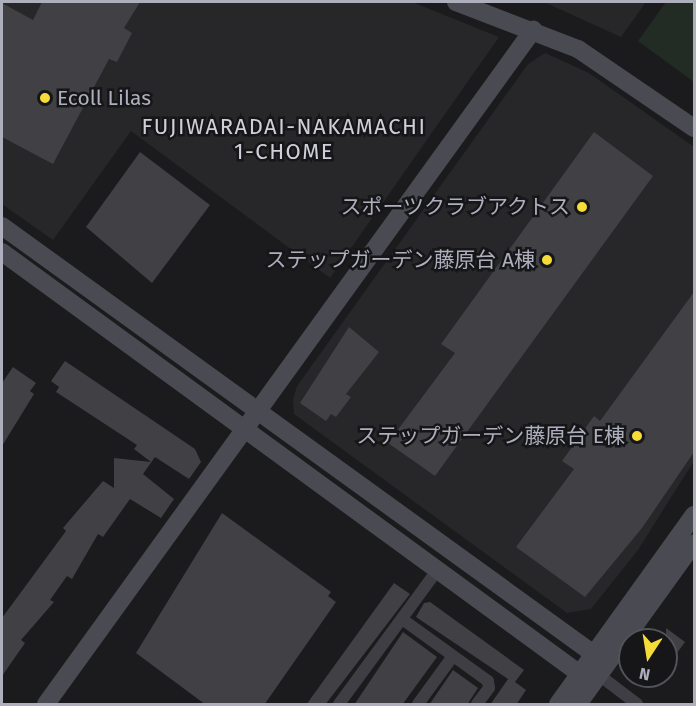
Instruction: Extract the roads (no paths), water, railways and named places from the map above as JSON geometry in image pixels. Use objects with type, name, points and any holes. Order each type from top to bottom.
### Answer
[{"type":"street","points":[[456,2],[578,49],[694,128]]},
{"type":"street","points":[[46,705],[533,30]]},
{"type":"street","points":[[2,226],[256,414],[595,656],[599,675]]},
{"type":"street","points":[[2,252],[439,568],[580,674],[599,675],[637,705]]},
{"type":"street","points":[[558,705],[694,515]]},
{"type":"street","points":[[578,705],[694,543]]},
{"type":"street","points":[[339,705],[439,568]]},
{"type":"street","points":[[402,619],[488,681],[489,688],[477,705]]},
{"type":"street","points":[[418,705],[453,656]]},
{"type":"place","name":"Ecoll Lilas","points":[[45,98]]},
{"type":"place","name":"スポーツクラブアクトス","points":[[582,207]]},
{"type":"place","name":"ステップガーデン藤原台 A棟","points":[[547,260]]},
{"type":"place","name":"ステップガーデン藤原台 E棟","points":[[637,436]]},
{"type":"district","name":"FUJIWARADAI-NAKAMACHI 1-CHOME","points":[[284,138]]}]
